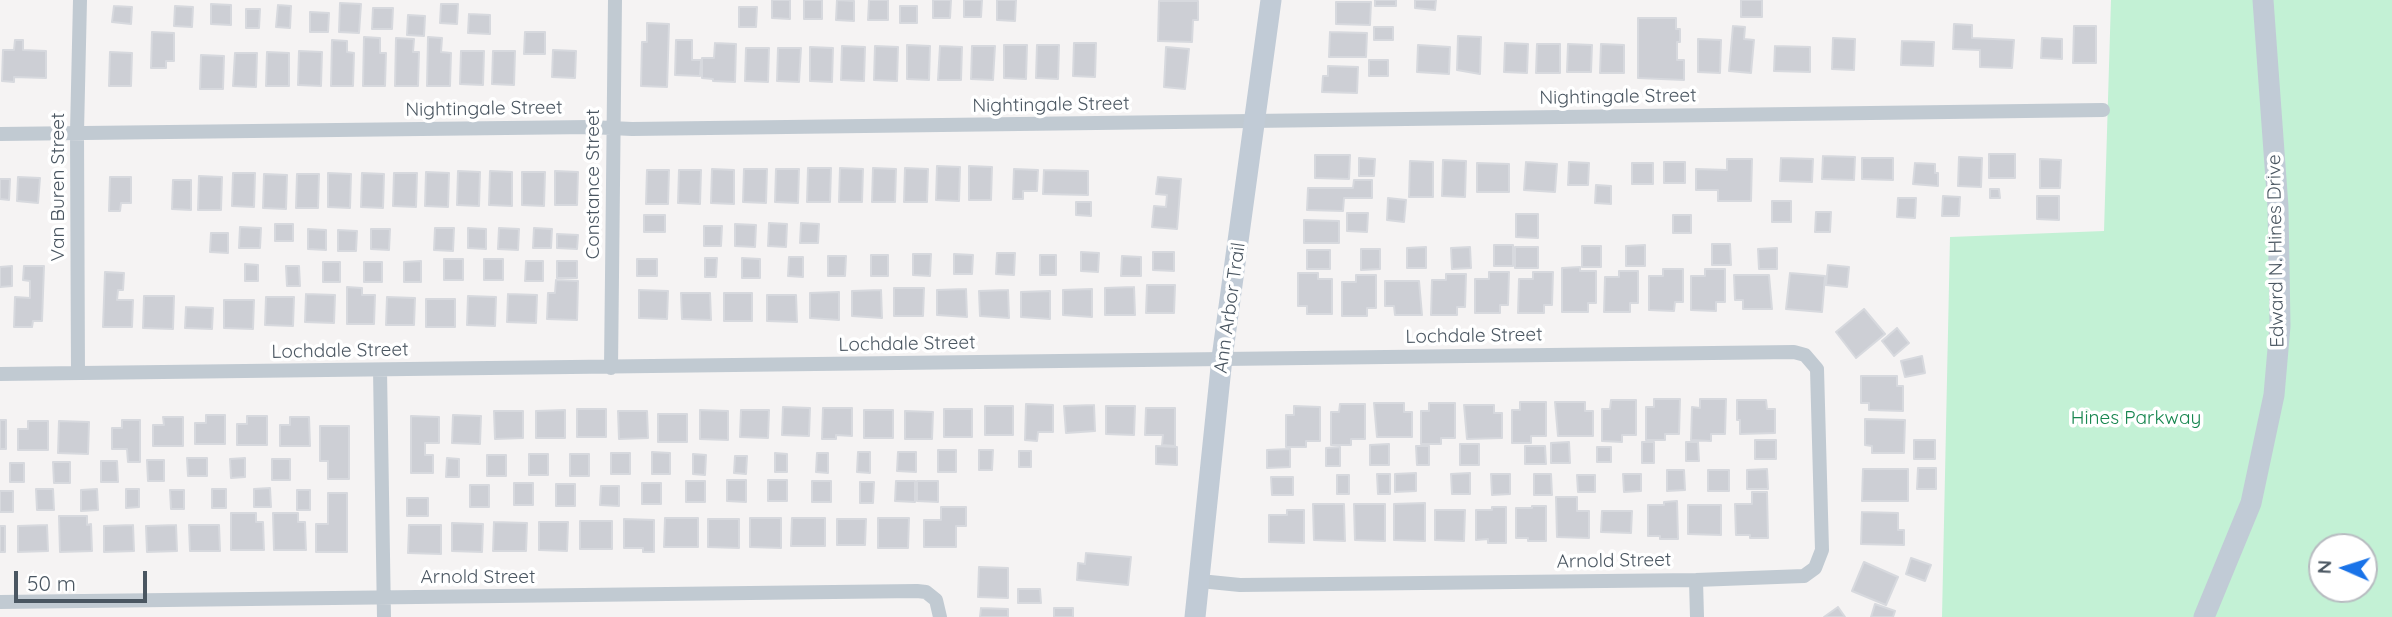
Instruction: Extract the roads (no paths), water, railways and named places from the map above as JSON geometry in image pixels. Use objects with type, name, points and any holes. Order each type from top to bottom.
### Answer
[{"type":"street","name":"Van Buren Street","points":[[78,373],[77,132],[80,0]]},
{"type":"street","name":"Constance Street","points":[[611,368],[615,0]]},
{"type":"street","name":"Ann Arbor Trail","points":[[1195,617],[1222,358],[1271,0]]},
{"type":"street","name":"Edward N. Hines Drive","points":[[2204,617],[2250,503],[2274,395],[2280,326],[2278,207],[2263,0]]},
{"type":"street","name":"Nightingale Street","points":[[0,134],[2103,110]]},
{"type":"street","name":"Lochdale Street","points":[[0,374],[1794,352],[1805,355],[1812,361]]},
{"type":"street","name":"Arnold Street","points":[[1200,582],[1240,585],[1696,580],[1795,578],[1810,573],[1819,562],[1822,550],[1819,375],[1812,361]]},
{"type":"street","points":[[380,370],[384,617]]},
{"type":"street","points":[[1696,580],[1696,617]]},
{"type":"street","name":"Arnold Street","points":[[0,602],[917,591],[926,592],[936,600],[940,617]]},
{"type":"park label","name":"Hines Parkway","points":[[2136,418]]}]
